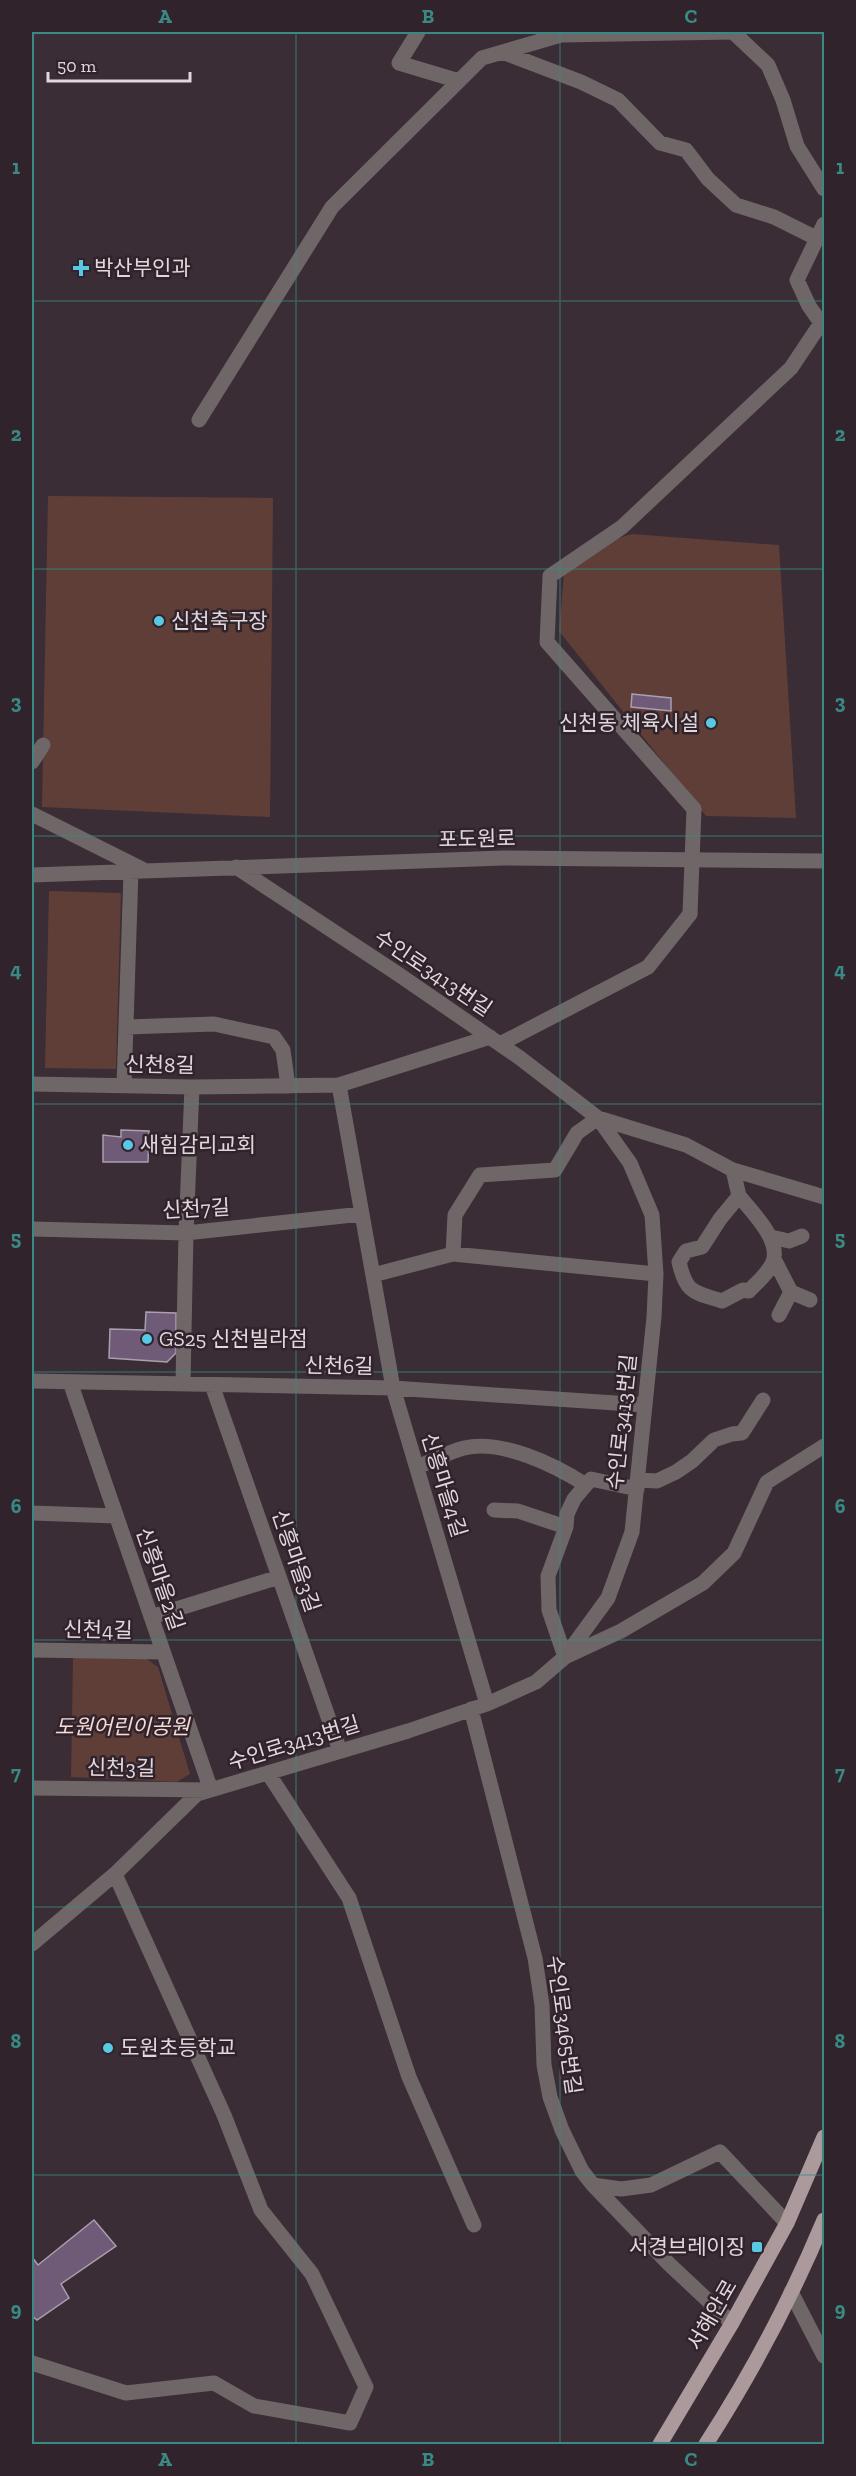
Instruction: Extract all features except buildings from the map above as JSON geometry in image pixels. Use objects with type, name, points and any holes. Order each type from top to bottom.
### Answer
[{"type":"main road","name":"서해안로","points":[[660,2445],[732,2323],[787,2223],[825,2137]]},
{"type":"main road","points":[[706,2445],[727,2412],[825,2220]]},
{"type":"main road","points":[[717,2445],[759,2351]]},
{"type":"main road","points":[[651,2445],[680,2412]]},
{"type":"street","points":[[417,32],[399,63],[459,81]]},
{"type":"street","points":[[199,420],[332,207],[482,58],[561,35],[733,32],[768,66],[783,100],[797,146],[825,189]]},
{"type":"street","points":[[502,52],[581,82],[618,100],[660,143],[686,150],[708,179],[736,205],[774,217],[814,237],[815,243]]},
{"type":"street","points":[[815,243],[825,224]]},
{"type":"street","name":"신천8길","points":[[32,1084],[192,1087],[339,1085],[495,1041],[648,967],[690,914],[694,809],[547,642],[550,576],[622,527],[791,368],[821,323],[808,306],[797,280],[815,243]]},
{"type":"street","points":[[32,762],[43,745]]},
{"type":"street","points":[[32,814],[138,871],[123,1086]]},
{"type":"street","name":"포도원로","points":[[32,875],[502,858],[825,861]]},
{"type":"street","name":"수인로3413번길","points":[[32,1944],[115,1874],[197,1794],[487,1704],[536,1683],[565,1658],[608,1598],[632,1532],[656,1274],[652,1215],[630,1163],[598,1118],[495,1041],[236,867]]},
{"type":"street","name":"신천8길","points":[[127,1027],[214,1024],[274,1037],[283,1050],[288,1086]]},
{"type":"street","name":"신흥마을4길","points":[[339,1085],[393,1388],[487,1704]]},
{"type":"street","points":[[183,1384],[192,1087]]},
{"type":"street","points":[[453,1254],[455,1215],[480,1175],[555,1170],[577,1133],[598,1118],[686,1145],[733,1170],[825,1197]]},
{"type":"street","points":[[733,1170],[740,1196],[771,1237],[774,1259],[791,1292],[810,1299]]},
{"type":"street","points":[[740,1196],[720,1219],[702,1247],[686,1251],[679,1262],[684,1282],[697,1294],[722,1301],[743,1290],[749,1291],[768,1272],[774,1259]]},
{"type":"street","name":"신천7길","points":[[32,1229],[186,1233],[362,1214]]},
{"type":"street","points":[[771,1237],[789,1241],[802,1236]]},
{"type":"street","points":[[373,1275],[453,1254],[656,1274]]},
{"type":"street","points":[[779,1315],[791,1292]]},
{"type":"street","name":"신천6길","points":[[32,1381],[393,1388],[645,1405]]},
{"type":"street","name":"신흥마을2길","points":[[70,1382],[211,1790]]},
{"type":"street","name":"신흥마을3길","points":[[212,1385],[340,1751]]},
{"type":"street","points":[[763,1400],[742,1433],[714,1440],[692,1461],[676,1472],[657,1481],[637,1485],[591,1479],[574,1499],[567,1514],[566,1527],[548,1576],[549,1610],[565,1658],[621,1631],[703,1583],[734,1553],[767,1482],[825,1446]]},
{"type":"street","points":[[417,1467],[465,1448],[502,1448],[535,1458],[565,1471],[586,1485]]},
{"type":"street","points":[[494,1510],[518,1511],[566,1527]]},
{"type":"street","points":[[32,1513],[116,1515]]},
{"type":"street","points":[[151,1617],[279,1577]]},
{"type":"street","name":"신천4길","points":[[32,1650],[163,1652]]},
{"type":"street","name":"수인로3465번길","points":[[471,1709],[535,1958],[542,2005],[544,2065],[550,2097],[562,2130],[582,2171],[593,2185],[669,2264],[732,2323]]},
{"type":"street","points":[[268,1773],[349,1898],[409,2078],[474,2225]]},
{"type":"street","name":"신천3길","points":[[32,1788],[211,1790]]},
{"type":"street","points":[[32,2363],[126,2393],[214,2383],[254,2406],[350,2423],[366,2388],[312,2274],[261,2210],[224,2115],[115,1874]]},
{"type":"street","points":[[593,2185],[621,2189],[651,2185],[720,2152],[787,2223]]},
{"type":"street","points":[[790,2292],[825,2356]]},
{"type":"green space","name":"신천축구장","points":[[48,496],[273,498],[270,817],[42,807]]},
{"type":"green space","name":"신천동 체육시설","points":[[632,534],[779,545],[796,818],[706,816],[559,631],[564,574],[609,541]]},
{"type":"green space","points":[[49,891],[121,893],[116,1069],[45,1068]]},
{"type":"green space","name":"도원어린이공원","points":[[142,1656],[158,1667],[190,1774],[177,1782],[71,1777],[73,1658]]},
{"type":"place","name":"박산부인과","points":[[81,268]]},
{"type":"place","name":"신천축구장","points":[[159,621]]},
{"type":"place","name":"신천동 체육시설","points":[[711,723]]},
{"type":"place","name":"새힘감리교회","points":[[128,1145]]},
{"type":"place","name":"GS25 신천빌라점","points":[[147,1339]]},
{"type":"place","name":"도원초등학교","points":[[108,2048]]},
{"type":"place","name":"서경브레이징","points":[[757,2247]]}]
